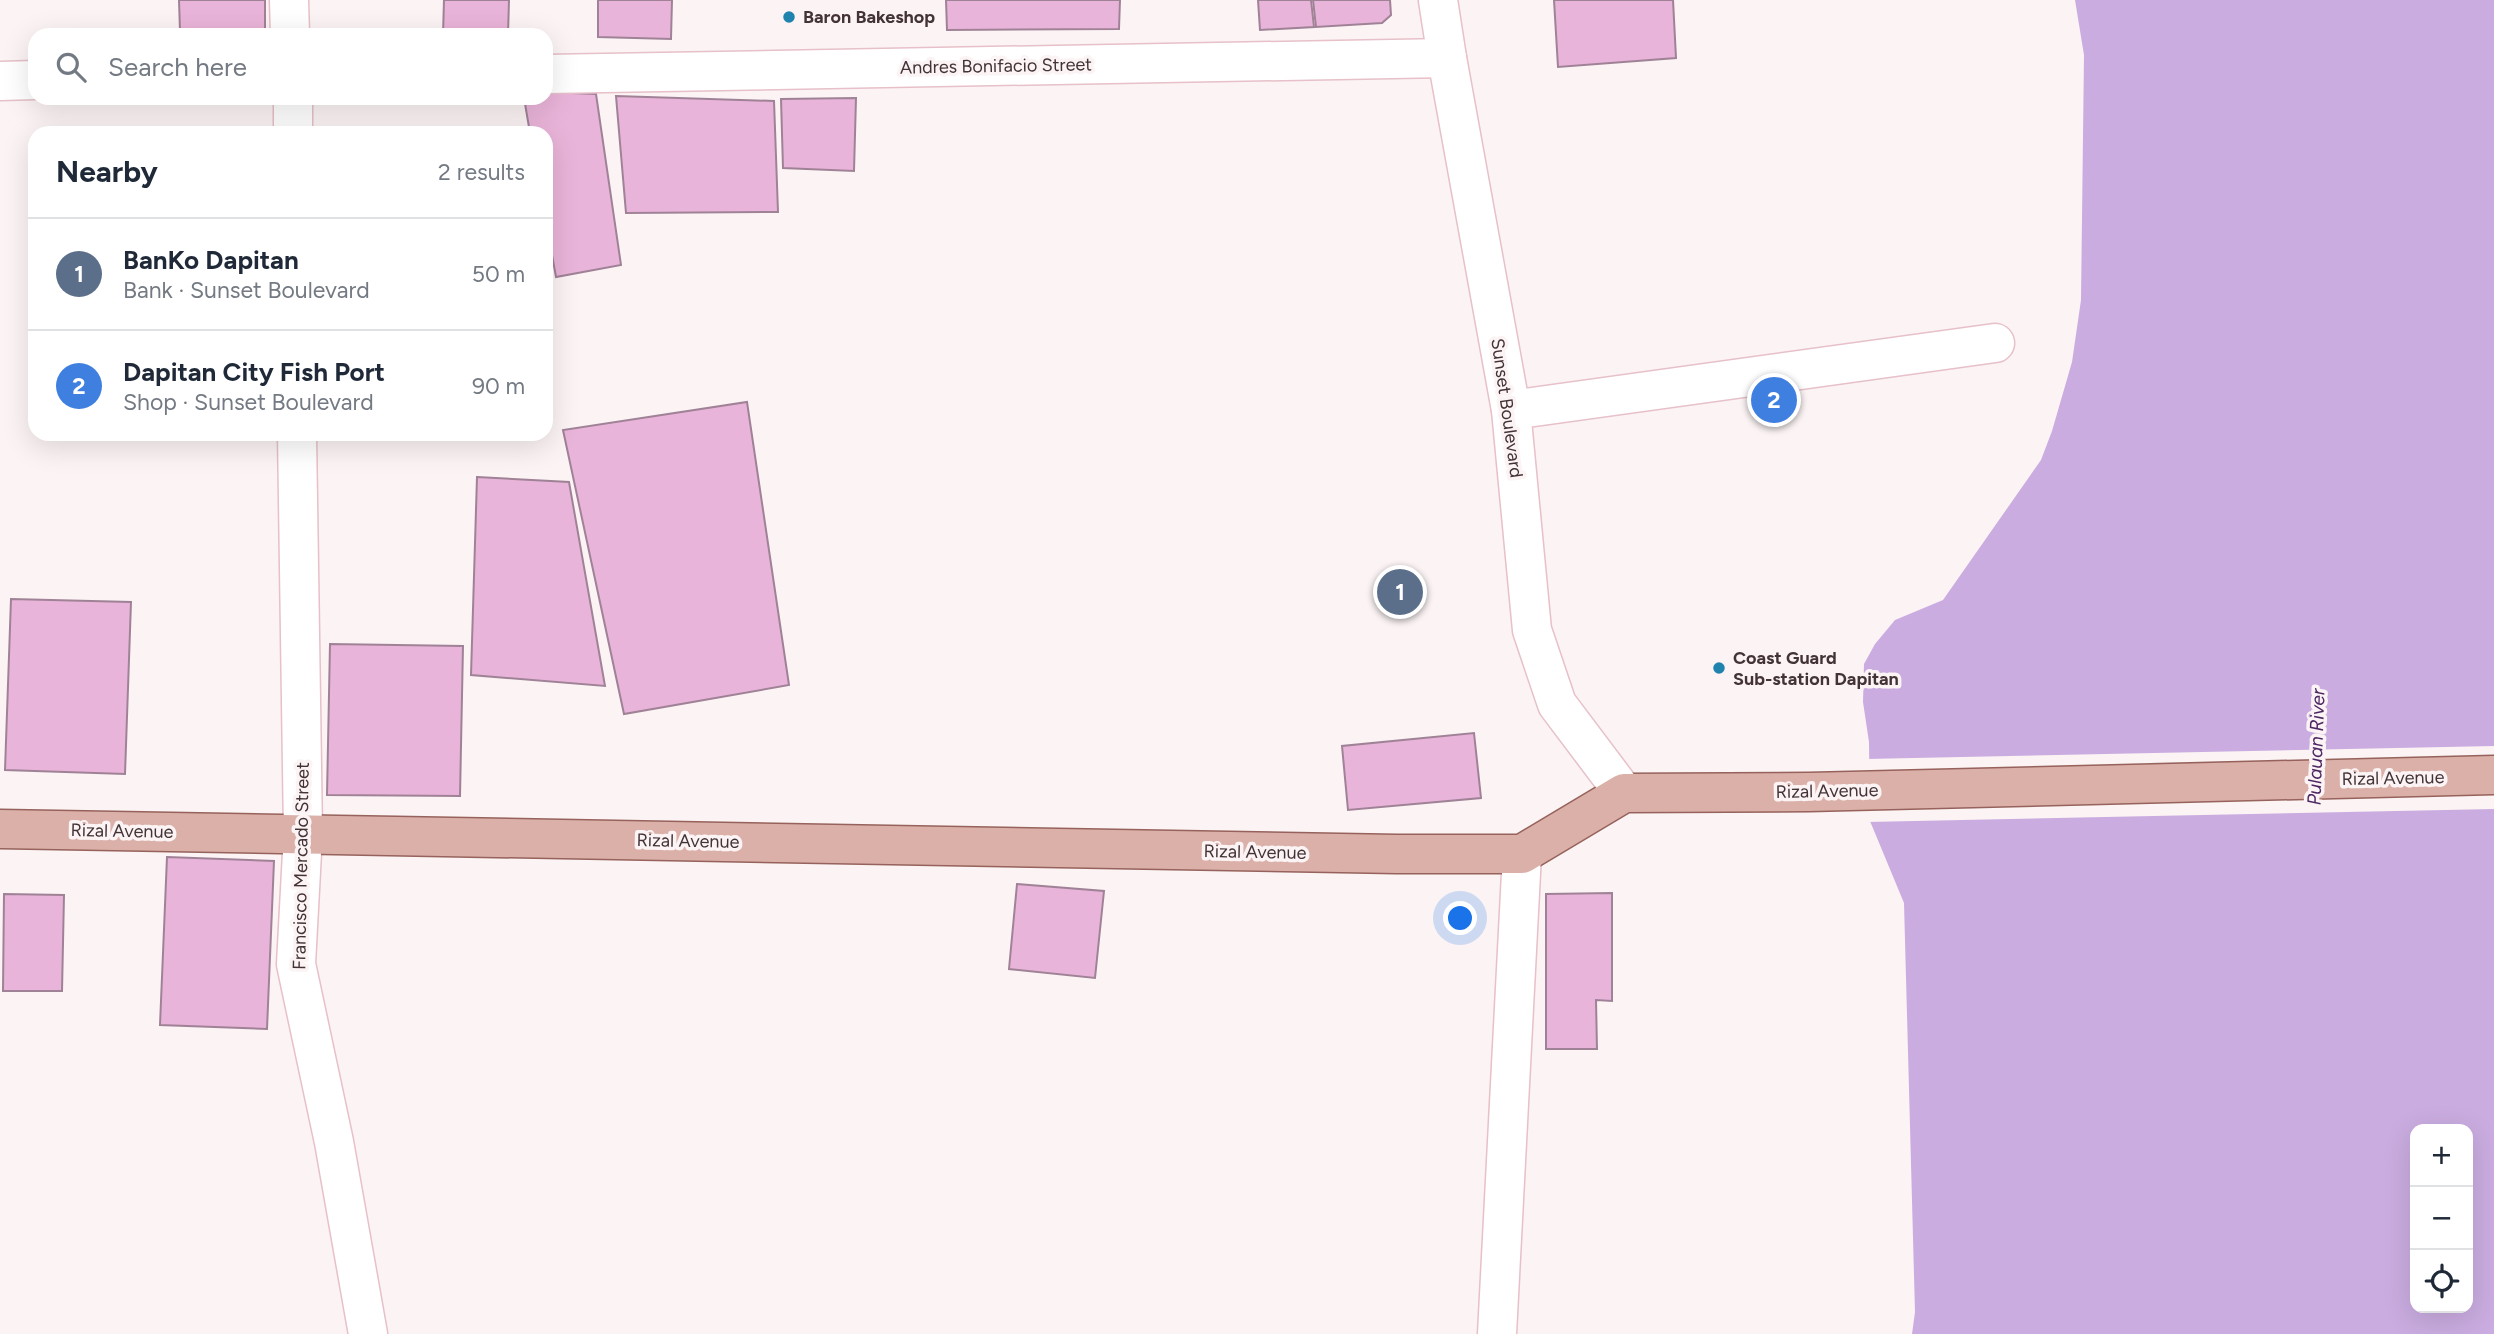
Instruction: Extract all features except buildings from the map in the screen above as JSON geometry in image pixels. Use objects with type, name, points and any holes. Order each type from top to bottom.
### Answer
[{"type":"main road","name":"Rizal Avenue","points":[[1624,793],[1809,792],[2494,775]]},
{"type":"main road","points":[[1522,854],[1624,793]]},
{"type":"main road","name":"Rizal Avenue","points":[[0,829],[1383,854],[1522,854]]},
{"type":"street","points":[[289,0],[290,28]]},
{"type":"street","name":"Sunset Boulevard","points":[[1438,0],[1511,410],[1532,630],[1557,704],[1624,793]]},
{"type":"street","name":"Andres Bonifacio Street","points":[[553,75],[1447,58]]},
{"type":"street","points":[[0,80],[28,80]]},
{"type":"street","points":[[293,105],[293,126]]},
{"type":"street","points":[[1511,410],[1995,342]]},
{"type":"street","name":"Francisco Mercado Street","points":[[297,441],[303,834],[296,964],[334,1142],[368,1334]]},
{"type":"street","points":[[1497,1334],[1522,854]]},
{"type":"water","name":"Pulauan River","points":[[2075,0],[2494,0],[2494,1334],[1912,1334],[1915,1312],[1904,903],[1870,821],[1869,742],[1863,702],[1864,664],[1875,644],[1895,620],[1943,600],[2041,460],[2072,362],[2081,300],[2084,55]]},
{"type":"pier","points":[[2494,746],[2494,809],[1867,822],[1866,759]]},
{"type":"place","name":"Baron Bakeshop","points":[[789,17]]},
{"type":"place","name":"Dapitan City Fish Port","points":[[1774,400]]},
{"type":"place","name":"BanKo Dapitan","points":[[1400,592]]},
{"type":"place","name":"Coast Guard Sub-station Dapitan","points":[[1719,668]]}]
